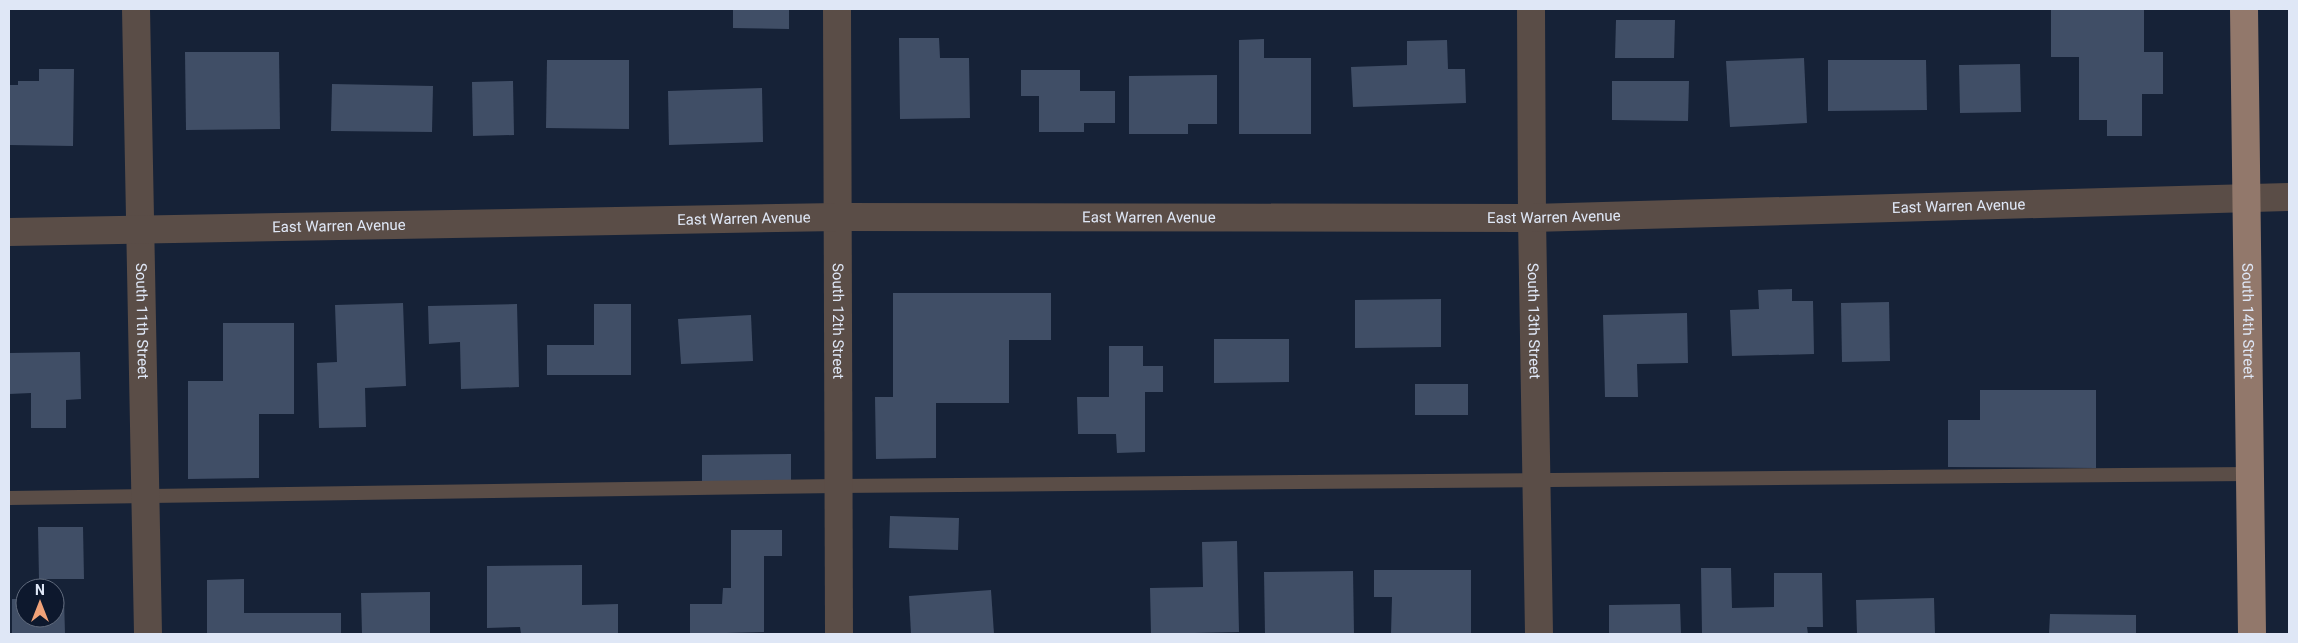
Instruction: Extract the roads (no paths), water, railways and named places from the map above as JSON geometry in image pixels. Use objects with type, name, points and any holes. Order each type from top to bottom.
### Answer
[{"type":"main road","name":"South 14th Street","points":[[2244,9],[2252,634]]},
{"type":"street","name":"South 11th Street","points":[[136,9],[148,634]]},
{"type":"street","name":"South 12th Street","points":[[837,9],[839,634]]},
{"type":"street","name":"South 13th Street","points":[[1531,9],[1532,218],[1539,634]]},
{"type":"street","name":"East Warren Avenue","points":[[9,232],[837,216],[1532,218],[2289,197]]},
{"type":"lane","points":[[9,498],[838,486],[2250,474]]}]
